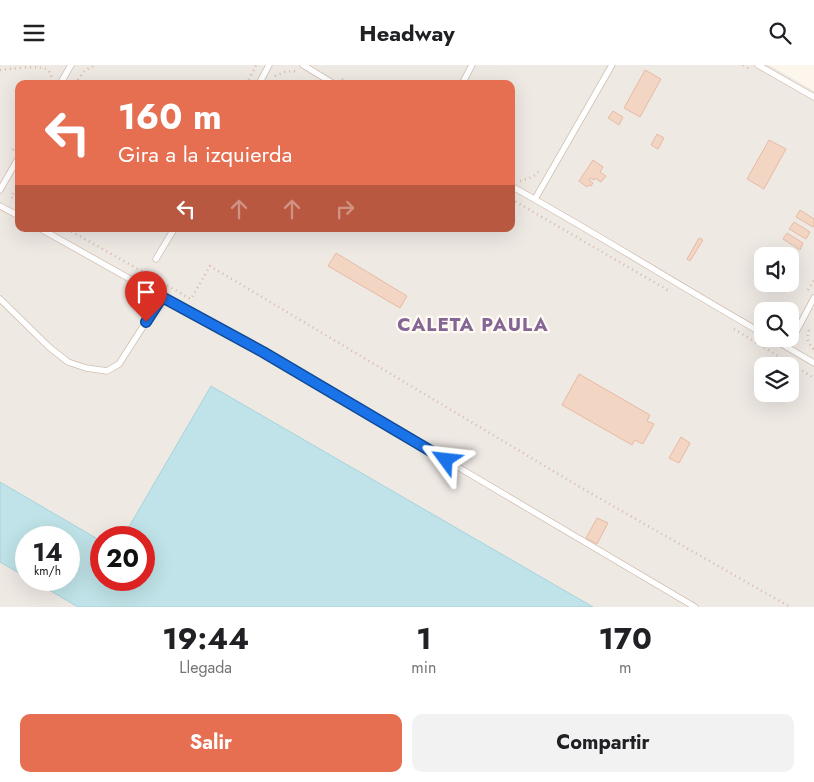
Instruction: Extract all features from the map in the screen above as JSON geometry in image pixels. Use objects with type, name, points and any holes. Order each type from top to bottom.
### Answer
[{"type":"lane","points":[[62,80],[70,65]]},
{"type":"lane","points":[[261,80],[270,65]]},
{"type":"lane","points":[[303,65],[327,80]]},
{"type":"lane","points":[[464,80],[472,65]]},
{"type":"lane","points":[[535,199],[612,65]]},
{"type":"lane","points":[[758,65],[814,97]]},
{"type":"lane","points":[[0,190],[15,164]]},
{"type":"lane","points":[[515,188],[754,328]]},
{"type":"lane","points":[[0,206],[15,214]]},
{"type":"lane","points":[[46,232],[263,352],[695,607]]},
{"type":"lane","points":[[156,259],[172,232]]},
{"type":"lane","points":[[0,299],[49,347],[68,362],[86,368],[107,371],[119,364],[162,297]]},
{"type":"lane","points":[[799,326],[814,298]]},
{"type":"lane","points":[[788,347],[814,363]]},
{"type":"path","points":[[78,80],[85,70],[96,65]]},
{"type":"path","points":[[248,80],[256,65]]},
{"type":"path","points":[[0,70],[38,66],[50,73],[52,80]]},
{"type":"path","points":[[271,79],[275,75],[285,72],[296,71],[299,73]]},
{"type":"path","points":[[515,201],[678,296]]},
{"type":"path","points":[[72,232],[191,299],[210,266],[585,490],[790,607]]},
{"type":"path","points":[[727,325],[814,378]]},
{"type":"path","points":[[810,326],[807,336],[808,343],[814,350]]},
{"type":"shaded area","points":[[0,65],[769,65],[814,91],[814,607],[593,607],[211,386],[129,526],[90,526],[90,535],[80,529],[80,526],[75,526],[0,482]]},
{"type":"shaded area","points":[[0,562],[15,571],[15,591],[51,591],[78,607],[0,607]]},
{"type":"water","points":[[211,386],[593,607],[78,607],[51,591],[80,591],[80,529],[90,535],[90,591],[155,591],[155,526],[129,526]]},
{"type":"water","points":[[0,482],[75,526],[15,526],[15,571],[0,562]]},
{"type":"building","points":[[645,70],[661,79],[640,117],[624,108]]},
{"type":"building","points":[[613,111],[623,117],[619,125],[608,118]]},
{"type":"building","points":[[657,134],[664,138],[658,149],[651,145]]},
{"type":"building","points":[[769,140],[786,149],[764,189],[747,179]]},
{"type":"building","points":[[593,160],[603,167],[600,172],[606,176],[601,182],[595,178],[594,180],[590,178],[589,180],[593,183],[587,187],[579,181]]},
{"type":"building","points":[[800,210],[814,219],[813,227],[796,217]]},
{"type":"building","points":[[794,222],[810,232],[806,239],[789,229]]},
{"type":"building","points":[[787,233],[803,243],[800,250],[799,247],[795,247],[783,239]]},
{"type":"building","points":[[699,238],[703,240],[690,261],[687,259]]},
{"type":"building","points":[[336,253],[407,296],[400,308],[328,266]]},
{"type":"building","points":[[579,374],[650,415],[647,421],[654,424],[643,444],[635,440],[632,445],[562,405]]},
{"type":"building","points":[[681,437],[690,443],[679,463],[669,458]]},
{"type":"building","points":[[597,518],[608,523],[597,544],[586,538]]},
{"type":"district","name":"CALETA PAULA","points":[[473,324]]},
{"type":"route","points":[[146,322],[162,297],[263,352],[446,460]]}]
